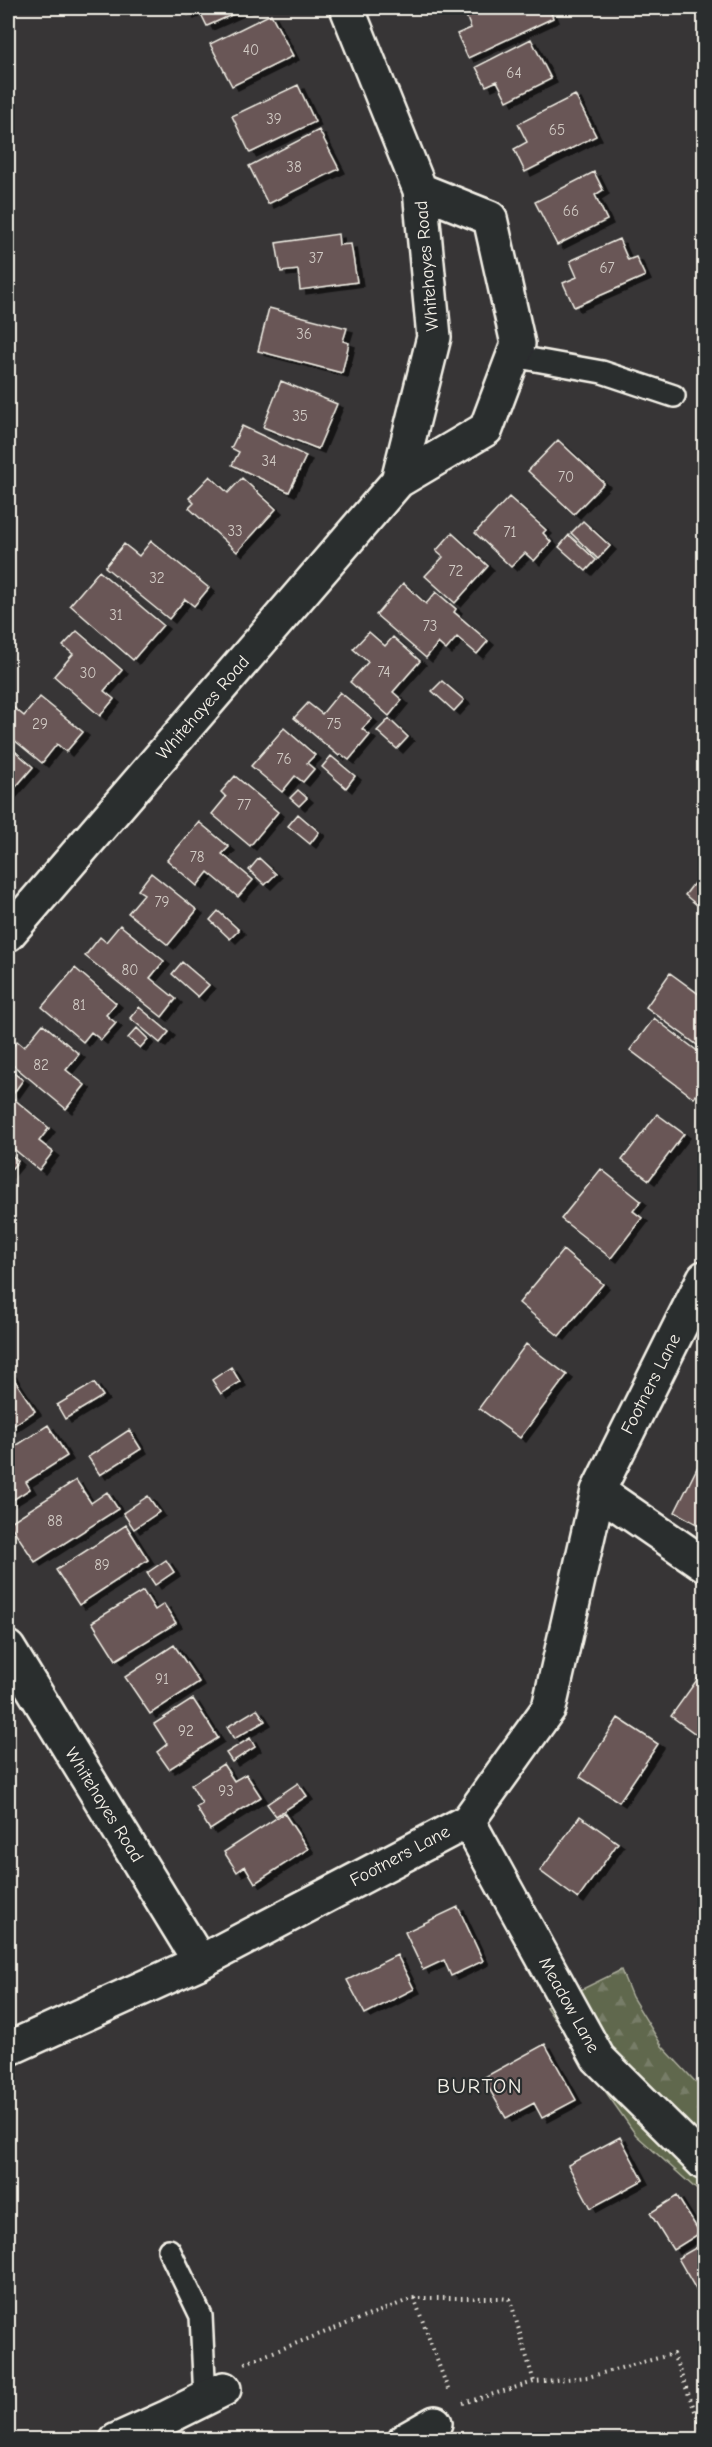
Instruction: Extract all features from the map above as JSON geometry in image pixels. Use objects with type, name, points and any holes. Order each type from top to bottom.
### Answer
[{"type":"street","name":"Whitehayes Road","points":[[347,8],[420,190],[434,337],[398,481]]},
{"type":"street","name":"Whitehayes Road","points":[[8,934],[398,481],[486,429],[518,344],[490,218],[420,190]]},
{"type":"street","name":"Footners Lane","points":[[8,2049],[201,1962],[468,1821],[549,1708],[598,1491],[705,1278]]},
{"type":"street","points":[[598,1491],[705,1564]]},
{"type":"street","name":"Whitehayes Road","points":[[8,1648],[201,1962]]},
{"type":"street","name":"Meadow Lane","points":[[468,1821],[598,2058],[705,2163]]},
{"type":"street","points":[[117,2439],[173,2428],[214,2394]]},
{"type":"street","points":[[405,2439],[445,2415]]},
{"type":"lane","points":[[513,356],[602,372],[674,396]]},
{"type":"lane","points":[[169,2250],[201,2316],[214,2394]]},
{"type":"path","points":[[414,2298],[445,2415],[534,2382],[588,2377],[673,2354],[705,2434]]},
{"type":"path","points":[[214,2394],[227,2370],[414,2298],[508,2299],[534,2382]]},
{"type":"green space","points":[[621,1970],[632,1997],[662,2046],[704,2091],[704,2196],[636,2135],[546,2007]]},
{"type":"building","points":[[185,8],[247,8],[207,26],[199,10],[188,15]]},
{"type":"building","points":[[471,8],[549,8],[553,18],[468,58],[457,34],[471,28],[464,11]]},
{"type":"building","points":[[271,14],[293,56],[232,86],[210,44]]},
{"type":"building","points":[[531,39],[551,79],[507,101],[497,81],[486,86],[476,67]]},
{"type":"building","points":[[298,85],[315,122],[250,153],[232,116]]},
{"type":"building","points":[[575,95],[596,136],[525,172],[514,149],[527,142],[518,124]]},
{"type":"building","points":[[319,130],[339,169],[268,204],[249,166]]},
{"type":"building","points":[[594,172],[603,190],[595,195],[607,220],[557,245],[535,202]]},
{"type":"building","points":[[338,234],[339,245],[351,244],[357,282],[300,290],[298,270],[281,272],[276,243]]},
{"type":"building","points":[[619,239],[628,260],[636,257],[645,276],[574,307],[563,283],[577,277],[570,261]]},
{"type":"building","points":[[269,308],[347,328],[343,341],[349,343],[342,373],[258,351]]},
{"type":"building","points":[[281,381],[337,404],[318,449],[263,427]]},
{"type":"building","points":[[242,426],[306,456],[289,492],[232,465],[239,452],[231,448]]},
{"type":"building","points":[[558,440],[604,483],[574,514],[528,471]]},
{"type":"building","points":[[210,476],[228,493],[242,478],[276,509],[237,552],[189,508],[194,503],[189,498]]},
{"type":"building","points":[[509,497],[546,530],[543,533],[551,542],[534,561],[525,553],[511,567],[475,533]]},
{"type":"building","points":[[583,521],[610,546],[598,559],[571,533]]},
{"type":"building","points":[[452,533],[488,566],[455,603],[425,576],[443,557],[436,551]]},
{"type":"building","points":[[569,535],[596,560],[586,571],[559,547]]},
{"type":"building","points":[[151,541],[209,588],[194,606],[185,599],[169,619],[105,567],[124,544],[139,556]]},
{"type":"building","points":[[99,571],[163,625],[133,660],[70,605]]},
{"type":"building","points":[[403,583],[426,604],[436,592],[456,609],[454,612],[488,641],[477,654],[457,637],[446,650],[438,643],[426,658],[376,615]]},
{"type":"building","points":[[77,631],[122,670],[104,691],[114,699],[100,716],[54,676],[73,654],[63,646]]},
{"type":"building","points":[[369,632],[385,646],[393,637],[420,661],[393,692],[402,700],[389,716],[350,682],[368,662],[353,649]]},
{"type":"building","points":[[442,681],[464,700],[454,711],[432,691]]},
{"type":"building","points":[[340,692],[372,719],[362,729],[370,735],[349,760],[341,754],[339,756],[294,718],[308,703],[322,714]]},
{"type":"building","points":[[40,697],[83,732],[66,752],[57,744],[42,763],[8,735],[8,711],[12,706],[24,716]]},
{"type":"building","points":[[389,719],[408,737],[397,749],[377,731]]},
{"type":"building","points":[[284,728],[315,755],[307,763],[314,769],[303,782],[295,776],[282,792],[251,766]]},
{"type":"building","points":[[8,745],[33,767],[8,796]]},
{"type":"building","points":[[331,756],[355,776],[346,788],[322,767]]},
{"type":"building","points":[[235,776],[278,812],[250,846],[212,814],[226,797],[221,792]]},
{"type":"building","points":[[298,790],[307,798],[299,806],[290,798]]},
{"type":"building","points":[[298,814],[319,832],[310,844],[288,826]]},
{"type":"building","points":[[199,822],[229,847],[222,854],[253,880],[238,897],[208,872],[197,886],[167,860]]},
{"type":"building","points":[[259,858],[276,874],[265,885],[249,870]]},
{"type":"building","points":[[704,870],[704,911],[685,895]]},
{"type":"building","points":[[151,873],[197,910],[168,945],[128,913],[144,894],[138,890]]},
{"type":"building","points":[[218,911],[239,930],[230,939],[210,920]]},
{"type":"building","points":[[120,925],[164,961],[150,978],[176,999],[162,1017],[85,956],[100,937],[106,942]]},
{"type":"building","points":[[182,962],[209,985],[198,997],[172,974]]},
{"type":"building","points":[[75,968],[116,1003],[106,1015],[116,1023],[101,1040],[91,1032],[83,1042],[42,1007]]},
{"type":"building","points":[[670,973],[704,998],[704,1050],[646,1007]]},
{"type":"building","points":[[139,1007],[169,1032],[160,1043],[130,1018]]},
{"type":"building","points":[[654,1018],[704,1056],[704,1084],[694,1098],[630,1050]]},
{"type":"building","points":[[43,1024],[79,1054],[66,1070],[85,1085],[66,1109],[8,1061],[8,1053],[17,1041],[24,1047]]},
{"type":"building","points":[[137,1028],[148,1039],[140,1048],[128,1038]]},
{"type":"building","points":[[8,1069],[23,1080],[13,1094],[8,1090]]},
{"type":"building","points":[[8,1094],[49,1128],[39,1141],[53,1152],[39,1170],[8,1144]]},
{"type":"building","points":[[657,1114],[684,1134],[649,1180],[622,1160]]},
{"type":"building","points":[[8,1152],[18,1161],[8,1173]]},
{"type":"building","points":[[601,1169],[641,1201],[633,1211],[642,1218],[611,1258],[561,1219]]},
{"type":"building","points":[[563,1250],[603,1284],[559,1336],[519,1303]]},
{"type":"building","points":[[526,1344],[567,1375],[520,1438],[479,1408]]},
{"type":"building","points":[[231,1367],[240,1382],[221,1394],[212,1380]]},
{"type":"building","points":[[10,1373],[35,1411],[8,1429],[8,1374]]},
{"type":"building","points":[[94,1383],[103,1396],[65,1419],[57,1405]]},
{"type":"building","points":[[48,1425],[67,1456],[26,1482],[30,1489],[8,1503],[8,1451]]},
{"type":"building","points":[[129,1430],[141,1449],[100,1475],[88,1457]]},
{"type":"building","points":[[704,1454],[704,1528],[675,1512]]},
{"type":"building","points":[[76,1480],[91,1503],[107,1492],[118,1509],[35,1562],[9,1523]]},
{"type":"building","points":[[148,1496],[159,1512],[134,1529],[123,1513]]},
{"type":"building","points":[[126,1525],[148,1560],[79,1605],[56,1570]]},
{"type":"building","points":[[166,1560],[174,1572],[155,1585],[147,1573]]},
{"type":"building","points":[[143,1591],[155,1610],[164,1604],[176,1623],[116,1660],[92,1622]]},
{"type":"building","points":[[174,1645],[199,1682],[150,1714],[125,1677]]},
{"type":"building","points":[[704,1670],[704,1740],[671,1716]]},
{"type":"building","points":[[193,1699],[218,1738],[169,1769],[157,1752],[167,1744],[154,1724]]},
{"type":"building","points":[[257,1709],[265,1721],[234,1739],[227,1727]]},
{"type":"building","points":[[618,1718],[658,1744],[619,1802],[580,1777]]},
{"type":"building","points":[[250,1738],[255,1747],[232,1762],[226,1753]]},
{"type":"building","points":[[223,1764],[234,1781],[246,1774],[261,1797],[210,1830],[196,1807],[202,1803],[191,1785]]},
{"type":"building","points":[[298,1783],[307,1796],[276,1816],[267,1804]]},
{"type":"building","points":[[284,1813],[308,1849],[255,1883],[245,1866],[237,1872],[224,1852]]},
{"type":"building","points":[[580,1816],[618,1843],[578,1899],[540,1871]]},
{"type":"building","points":[[458,1907],[483,1961],[451,1976],[444,1960],[423,1970],[405,1932]]},
{"type":"building","points":[[397,1955],[414,1989],[365,2014],[347,1980]]},
{"type":"building","points":[[545,2044],[576,2100],[542,2118],[534,2103],[506,2118],[483,2078]]},
{"type":"building","points":[[620,2137],[643,2180],[591,2208],[568,2165]]},
{"type":"building","points":[[677,2196],[700,2233],[673,2250],[650,2213]]},
{"type":"building","points":[[704,2243],[704,2299],[702,2300],[678,2258]]},
{"type":"district","name":"BURTON","points":[[480,2086]]}]
